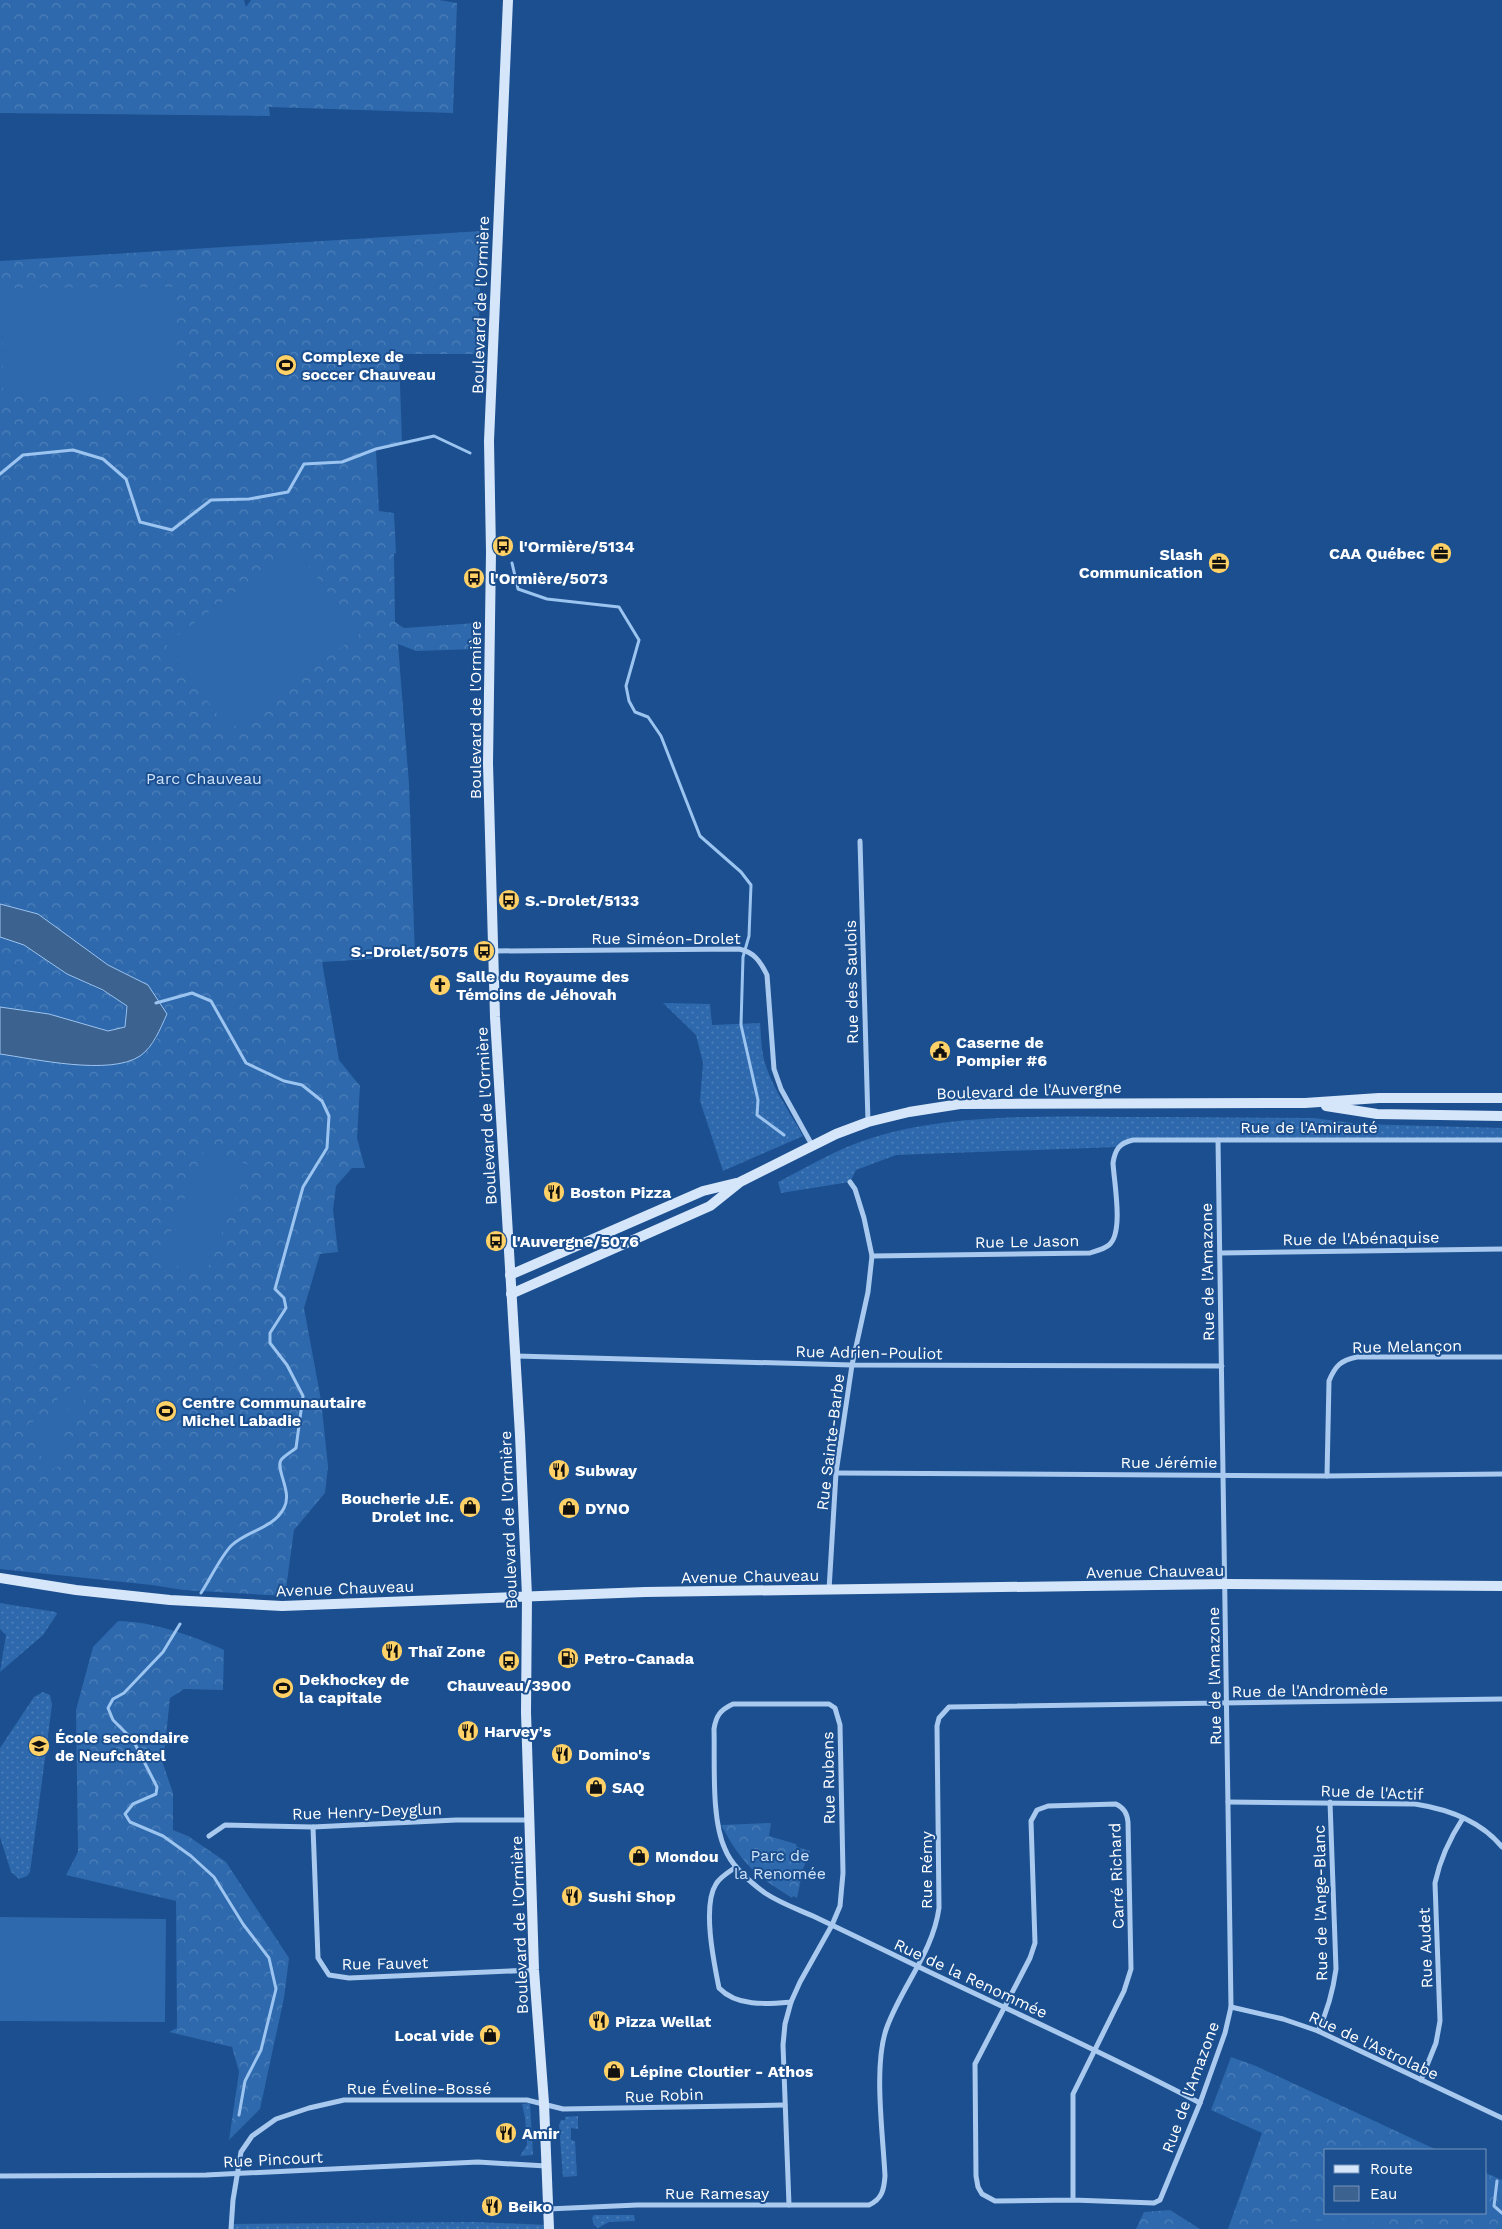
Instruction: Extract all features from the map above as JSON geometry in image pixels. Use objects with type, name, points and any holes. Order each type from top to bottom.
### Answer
[{"type":"main road","name":"Boulevard de l'Ormière","points":[[508,0],[489,441],[491,552],[488,763],[493,951],[527,1596],[526,1712],[534,1970],[544,2103],[549,2229]]},
{"type":"main road","name":"Boulevard de l'Auvergne","points":[[511,1294],[710,1206],[740,1182],[812,1145],[868,1122],[909,1112],[960,1104],[1305,1103],[1379,1098],[1502,1098]]},
{"type":"main road","name":"Boulevard de l'Auvergne","points":[[1305,1103],[1377,1114],[1502,1116]]},
{"type":"main road","name":"Boulevard de l'Auvergne","points":[[510,1275],[703,1191],[740,1182]]},
{"type":"main road","name":"Avenue Chauveau","points":[[0,1578],[76,1590],[231,1604],[333,1605],[527,1596],[829,1590],[1226,1584],[1502,1586]]},
{"type":"street","name":"Rue des Saulois","points":[[860,841],[868,1122]]},
{"type":"street","name":"Rue Siméon-Drolet","points":[[493,951],[739,949],[750,951],[762,965],[767,975],[774,1069],[781,1089],[812,1145]]},
{"type":"street","name":"Rue de l'Amirauté","points":[[1118,1147],[1133,1140],[1502,1140]]},
{"type":"street","name":"Rue de l'Amazone","points":[[1074,2200],[1154,2203],[1160,2200],[1200,2103],[1225,2033],[1231,2007],[1218,1140]]},
{"type":"street","name":"Rue Le Jason","points":[[872,1256],[1090,1253],[1099,1250],[1109,1245],[1114,1238],[1117,1227],[1113,1163],[1118,1147]]},
{"type":"street","name":"Rue Sainte-Barbe","points":[[829,1590],[836,1473],[852,1365],[868,1292],[872,1256],[864,1218],[855,1189],[850,1182]]},
{"type":"street","name":"Rue de l'Abénaquise","points":[[1220,1253],[1502,1249]]},
{"type":"street","name":"Rue Adrien-Pouliot","points":[[515,1356],[852,1365],[1222,1366]]},
{"type":"street","name":"Rue Melançon","points":[[1327,1476],[1329,1381],[1339,1363],[1346,1359],[1357,1357],[1502,1357]]},
{"type":"street","name":"Rue Jérémie","points":[[836,1473],[1327,1476],[1502,1474]]},
{"type":"street","name":"Rue de l'Andromède","points":[[942,1714],[949,1707],[954,1706],[1502,1699]]},
{"type":"street","name":"Rue Rubens","points":[[736,1867],[725,1850],[716,1812],[715,1719],[720,1711],[733,1704],[829,1704],[835,1708],[840,1725],[843,1873],[840,1906],[832,1925],[800,1982],[791,2002],[785,2024],[783,2045],[789,2205]]},
{"type":"street","name":"Rue Rémy","points":[[882,2194],[884,2176],[880,2056],[886,2028],[937,1926],[939,1908],[937,1726],[942,1714]]},
{"type":"street","name":"Rue de l'Actif","points":[[1228,1802],[1415,1804],[1438,1808],[1463,1818],[1480,1827],[1502,1847]]},
{"type":"street","name":"Rue de l'Ange-Blanc","points":[[1318,2031],[1327,2012],[1336,1969],[1330,1802]]},
{"type":"street","name":"Carré Richard","points":[[1004,2008],[1030,1958],[1035,1943],[1031,1821],[1034,1814],[1037,1810],[1048,1806],[1116,1804],[1122,1807],[1127,1814],[1128,1822],[1131,1969],[1124,1991],[1094,2050]]},
{"type":"street","name":"Rue Audet","points":[[1420,2080],[1436,2043],[1440,2021],[1435,1883],[1438,1866],[1454,1831],[1463,1818]]},
{"type":"street","name":"Rue Henry-Deyglun","points":[[210,1836],[225,1825],[313,1827],[456,1820],[529,1820]]},
{"type":"street","name":"Rue Fauvet","points":[[313,1827],[318,1958],[329,1975],[349,1978],[534,1970]]},
{"type":"street","name":"Rue de la Renommée","points":[[736,1867],[767,1894],[1094,2050],[1200,2103]]},
{"type":"street","points":[[736,1867],[716,1883],[711,1894],[710,1917],[719,1988],[735,2000],[764,2004],[791,2002]]},
{"type":"street","name":"Rue de l'Astrolabe","points":[[1231,2007],[1283,2019],[1318,2031],[1502,2118]]},
{"type":"street","points":[[1004,2008],[975,2064],[976,2176],[982,2194],[995,2201],[1074,2200],[1073,2094],[1094,2050]]},
{"type":"street","name":"Rue Éveline-Bossé","points":[[231,2229],[237,2172],[242,2152],[252,2136],[276,2119],[309,2108],[344,2100],[527,2100],[544,2103]]},
{"type":"street","name":"Rue Robin","points":[[544,2103],[563,2109],[785,2105]]},
{"type":"street","name":"Rue Pincourt","points":[[0,2176],[206,2175],[237,2172],[478,2162],[546,2166]]},
{"type":"street","name":"Rue Ramesay","points":[[548,2209],[637,2205],[869,2205],[877,2202],[882,2194]]},
{"type":"green space","points":[[0,0],[244,0],[246,7],[251,0],[439,0],[457,3],[453,113],[269,107],[270,116],[0,113]]},
{"type":"green space","name":"Parc Chauveau","points":[[482,231],[478,354],[399,354],[402,443],[376,450],[379,511],[394,513],[396,553],[394,554],[395,622],[404,628],[477,623],[478,649],[416,651],[398,644],[409,784],[415,956],[322,962],[339,1060],[360,1086],[357,1138],[365,1168],[352,1168],[336,1186],[333,1210],[338,1252],[320,1254],[304,1308],[321,1400],[328,1466],[325,1493],[294,1530],[285,1596],[183,1590],[0,1569],[0,1054],[72,1064],[111,1064],[128,1061],[141,1055],[157,1038],[148,985],[108,965],[38,914],[0,904],[0,261]]},
{"type":"green space","points":[[173,287],[173,397],[3,397],[2,288]]},
{"type":"green space","points":[[295,548],[359,634],[229,730],[166,644]]},
{"type":"green space","points":[[0,937],[24,945],[67,974],[126,1002],[125,1027],[108,1031],[49,1014],[0,1007]]},
{"type":"green space","points":[[663,1003],[710,1004],[712,1025],[760,1023],[761,1043],[766,1066],[780,1097],[803,1136],[723,1171],[700,1101],[703,1063],[696,1035]]},
{"type":"green space","points":[[1045,1117],[1313,1118],[1360,1124],[1502,1128],[1502,1140],[1133,1140],[1118,1147],[896,1155],[856,1170],[850,1182],[781,1193],[778,1182],[827,1156],[857,1143],[892,1132],[967,1120]]},
{"type":"green space","points":[[205,1148],[249,1165],[204,1277],[160,1259]]},
{"type":"green space","points":[[92,1365],[99,1369],[98,1375],[76,1413],[70,1428],[59,1432],[63,1466],[55,1467],[50,1471],[36,1448],[28,1424],[35,1421],[38,1427],[41,1421],[49,1418],[67,1378]],"holes":[[[91,1371],[93,1375],[85,1384],[75,1383],[70,1386],[74,1405],[69,1410],[63,1407],[62,1394],[68,1383],[79,1375]]]},
{"type":"green space","points":[[0,1603],[56,1612],[57,1614],[43,1635],[0,1672],[6,1635],[0,1629]]},
{"type":"green space","points":[[118,1621],[158,1626],[224,1650],[223,1690],[184,1689],[170,1698],[163,1764],[173,1793],[173,1830],[188,1836],[226,1862],[289,1958],[284,1998],[260,2109],[229,2140],[239,2072],[232,2047],[169,2032],[177,2028],[176,1901],[66,1875],[78,1852],[76,1710],[93,1647]]},
{"type":"green space","points":[[43,1692],[50,1695],[52,1705],[30,1872],[27,1876],[19,1879],[11,1872],[0,1837],[0,1748],[34,1697]]},
{"type":"green space","name":"Parc de la Renomée","points":[[771,1823],[769,1836],[796,1844],[797,1847],[810,1851],[803,1869],[797,1898],[793,1896],[792,1898],[779,1890],[750,1868],[736,1850],[721,1825]]},
{"type":"green space","points":[[0,1917],[166,1919],[165,2022],[0,2021]]},
{"type":"green space","points":[[1231,2057],[1256,2066],[1435,2149],[1324,2149],[1324,2214],[1487,2214],[1487,2173],[1502,2180],[1502,2229],[1228,2229],[1262,2133],[1211,2110]]},
{"type":"green space","points":[[530,2103],[533,2155],[520,2156],[527,2145],[522,2104]]},
{"type":"green space","points":[[578,2116],[578,2129],[571,2128],[571,2140],[575,2141],[577,2176],[563,2177],[559,2125],[561,2120],[565,2120],[565,2117]]},
{"type":"green space","points":[[1170,2210],[1200,2229],[1136,2229],[1144,2212]]},
{"type":"green space","points":[[594,2215],[634,2215],[635,2221],[609,2222],[598,2228],[594,2225],[592,2218]]},
{"type":"green space","points":[[1372,2219],[1373,2229],[1281,2229],[1281,2222]]},
{"type":"green space","points":[[476,2222],[549,2225],[549,2229],[231,2229],[232,2224]]},
{"type":"water","points":[[0,904],[38,914],[108,965],[148,985],[167,1014],[156,1037],[145,1052],[127,1062],[110,1065],[52,1062],[0,1054],[0,1007],[49,1014],[108,1031],[125,1027],[127,1006],[103,990],[67,974],[24,945],[0,937]]},
{"type":"waterway","points":[[0,474],[23,455],[73,450],[103,459],[126,479],[140,522],[172,530],[211,500],[249,499],[288,492],[304,464],[342,462],[376,449],[434,436],[470,453]]},
{"type":"waterway","points":[[512,563],[518,589],[547,599],[619,607],[639,640],[626,686],[629,701],[635,712],[648,717],[661,736],[700,836],[741,872],[751,885],[749,936],[743,957],[741,1025],[758,1100],[757,1115],[784,1135]]},
{"type":"waterway","points":[[156,1003],[192,993],[211,1001],[246,1063],[284,1081],[302,1085],[322,1101],[329,1116],[327,1148],[303,1187],[275,1289],[284,1298],[286,1308],[270,1333],[270,1343],[287,1365],[303,1396],[296,1448],[282,1458],[280,1464],[286,1502],[284,1508],[273,1521],[238,1540],[228,1549],[201,1593]]},
{"type":"waterway","points":[[180,1624],[163,1652],[124,1693],[113,1699],[108,1708],[113,1720],[133,1740],[157,1787],[156,1794],[133,1804],[125,1814],[130,1822],[163,1836],[191,1856],[214,1877],[243,1924],[269,1958],[276,1989],[261,2050],[245,2081],[239,2115]]},
{"type":"waterway","points":[[1497,2181],[1494,2206],[1502,2213]]},
{"type":"place","name":"Complexe de soccer Chauveau","points":[[286,365]]},
{"type":"place","name":"l'Ormière/5134","points":[[503,546]]},
{"type":"place","name":"CAA Québec","points":[[1441,553]]},
{"type":"place","name":"Slash Communication","points":[[1219,563]]},
{"type":"place","name":"l'Ormière/5073","points":[[474,578]]},
{"type":"place","name":"S.-Drolet/5133","points":[[509,900]]},
{"type":"place","name":"S.-Drolet/5075","points":[[484,951]]},
{"type":"place","name":"Salle du Royaume des Témoins de Jéhovah","points":[[440,985]]},
{"type":"place","name":"Caserne de Pompier #6","points":[[940,1051]]},
{"type":"place","name":"Boston Pizza","points":[[554,1192]]},
{"type":"place","name":"l'Auvergne/5076","points":[[496,1241]]},
{"type":"place","name":"Centre Communautaire Michel Labadie","points":[[166,1411]]},
{"type":"place","name":"Subway","points":[[559,1470]]},
{"type":"place","name":"Boucherie J.E. Drolet Inc.","points":[[470,1507]]},
{"type":"place","name":"DYNO","points":[[569,1508]]},
{"type":"place","name":"Thaï Zone","points":[[392,1651]]},
{"type":"place","name":"Petro-Canada","points":[[568,1658]]},
{"type":"place","name":"Chauveau/3900","points":[[509,1661]]},
{"type":"place","name":"Dekhockey de la capitale","points":[[283,1688]]},
{"type":"place","name":"Harvey's","points":[[468,1731]]},
{"type":"place","name":"École secondaire de Neufchâtel","points":[[39,1746]]},
{"type":"place","name":"Domino's","points":[[562,1754]]},
{"type":"place","name":"SAQ","points":[[596,1787]]},
{"type":"place","name":"Mondou","points":[[639,1856]]},
{"type":"place","name":"Sushi Shop","points":[[572,1896]]},
{"type":"place","name":"Pizza Wellat","points":[[599,2021]]},
{"type":"place","name":"Local vide","points":[[490,2035]]},
{"type":"place","name":"Lépine Cloutier - Athos","points":[[614,2071]]},
{"type":"place","name":"Amir","points":[[506,2133]]},
{"type":"place","name":"Beiko","points":[[492,2206]]}]
